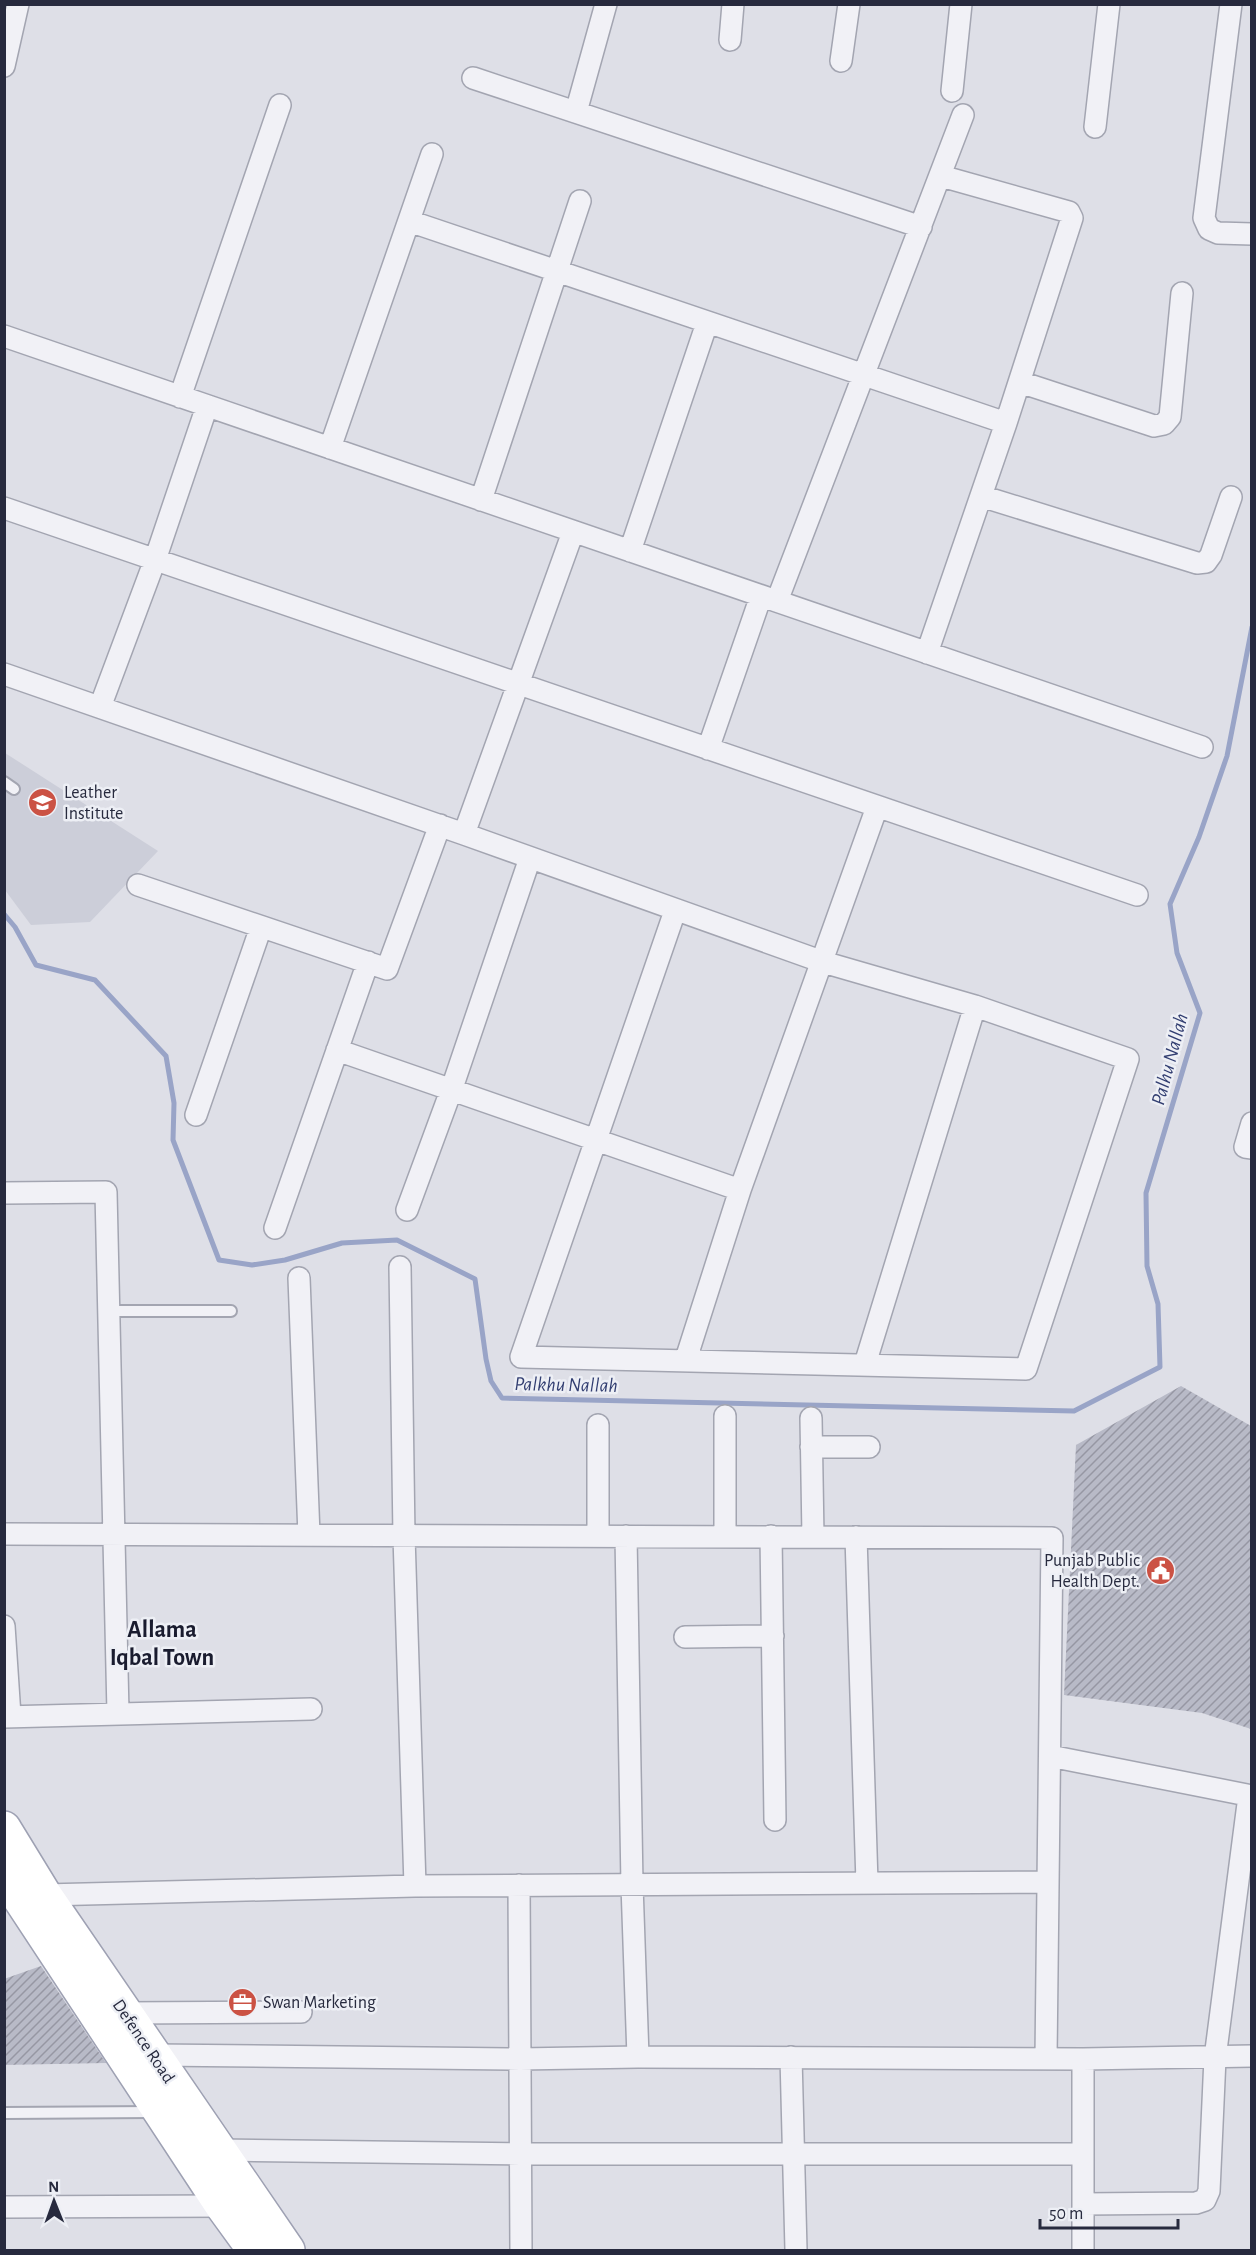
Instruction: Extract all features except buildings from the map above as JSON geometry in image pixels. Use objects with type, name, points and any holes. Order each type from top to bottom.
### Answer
[{"type":"main road","name":"Defence Road","points":[[4,1828],[135,2038],[160,2112],[254,2250]]},
{"type":"main road","name":"Defence Road","points":[[4,1875],[135,2038],[288,2250]]},
{"type":"street","points":[[4,66],[18,4]]},
{"type":"street","points":[[576,112],[606,4]]},
{"type":"street","points":[[730,40],[733,4]]},
{"type":"street","points":[[841,62],[849,4]]},
{"type":"street","points":[[952,91],[961,4]]},
{"type":"street","points":[[1095,127],[1109,4]]},
{"type":"street","points":[[1232,4],[1204,218],[1209,229],[1218,233],[1251,234]]},
{"type":"street","points":[[473,78],[921,227]]},
{"type":"street","points":[[180,397],[280,105]]},
{"type":"street","points":[[708,749],[863,375],[963,115]]},
{"type":"street","points":[[330,448],[432,154]]},
{"type":"street","points":[[927,653],[1020,382],[1072,218],[1069,212],[941,176]]},
{"type":"street","points":[[481,500],[580,201]]},
{"type":"street","points":[[409,221],[1006,423]]},
{"type":"street","points":[[1020,382],[1154,426],[1164,424],[1170,417],[1182,293]]},
{"type":"street","points":[[630,551],[707,323]]},
{"type":"street","points":[[4,336],[1202,747]]},
{"type":"street","points":[[100,707],[155,560],[207,406]]},
{"type":"street","points":[[981,496],[1197,563],[1206,562],[1211,555],[1231,496]]},
{"type":"street","points":[[4,508],[1137,895]]},
{"type":"street","points":[[464,834],[573,532]]},
{"type":"street","points":[[4,674],[440,825],[675,911],[823,962],[975,1006],[1128,1059],[1026,1369],[686,1359],[520,1357],[675,911]]},
{"type":"street","points":[[686,1359],[740,1190],[877,807]]},
{"type":"street","points":[[138,885],[387,969],[440,825]]},
{"type":"street","points":[[407,1210],[452,1088],[530,858]]},
{"type":"street","points":[[196,1115],[261,927]]},
{"type":"street","points":[[275,1228],[368,962]]},
{"type":"street","points":[[865,1364],[975,1006]]},
{"type":"street","points":[[337,1050],[452,1088],[740,1190]]},
{"type":"street","points":[[1251,1124],[1245,1147],[1251,1149]]},
{"type":"street","points":[[4,1193],[106,1192],[117,1713]]},
{"type":"street","points":[[400,1267],[404,1536],[415,1886]]},
{"type":"street","points":[[300,1278],[309,1535]]},
{"type":"street","points":[[725,1416],[725,1537]]},
{"type":"street","points":[[812,1418],[813,1537]]},
{"type":"street","points":[[598,1425],[598,1536]]},
{"type":"street","points":[[812,1447],[869,1447]]},
{"type":"street","points":[[4,1534],[1052,1538],[1047,2058]]},
{"type":"street","points":[[626,1536],[632,1885],[638,2056]]},
{"type":"street","points":[[771,1536],[775,1820]]},
{"type":"street","points":[[856,1537],[867,1883]]},
{"type":"street","points":[[4,1626],[7,1716],[311,1709]]},
{"type":"street","points":[[685,1637],[773,1636]]},
{"type":"street","points":[[1050,1756],[1250,1796],[1215,2058],[1209,2191],[1204,2200],[1196,2203],[1083,2204]]},
{"type":"street","points":[[45,1895],[415,1886],[1048,1882]]},
{"type":"street","points":[[519,1886],[521,2250]]},
{"type":"street","points":[[135,2038],[301,2012]]},
{"type":"street","points":[[135,2038],[520,2059],[638,2056],[1083,2059],[1251,2056]]},
{"type":"street","points":[[791,2057],[796,2250]]},
{"type":"street","points":[[1083,2059],[1083,2250]]},
{"type":"street","points":[[218,2150],[520,2154],[1083,2154]]},
{"type":"street","points":[[4,2207],[222,2206]]},
{"type":"lane","points":[[108,1311],[231,1311]]},
{"type":"lane","points":[[4,2113],[160,2112]]},
{"type":"shaded area","name":"Leather Institute","points":[[5,753],[158,851],[90,922],[31,925],[5,890]]},
{"type":"waterway","name":"Palkhu Nallah","points":[[4,914],[15,927],[36,965],[95,980],[166,1056],[174,1103],[173,1140],[219,1260],[252,1265],[285,1260],[342,1243],[397,1240],[475,1279],[486,1359],[491,1381],[502,1398],[1074,1411],[1160,1367],[1158,1304],[1147,1266],[1146,1193],[1200,1013],[1177,953],[1170,904],[1199,837],[1227,756],[1252,627]]},
{"type":"place","name":"Leather Institute","points":[[43,802]]},
{"type":"place","name":"Punjab Public Health Dept.","points":[[1161,1570]]},
{"type":"place","name":"Swan Marketing","points":[[242,2002]]},
{"type":"district","name":"Allama Iqbal Town","points":[[162,1643]]},
{"type":"water label","name":"Palhu Nallah","points":[[1169,1059]]}]
